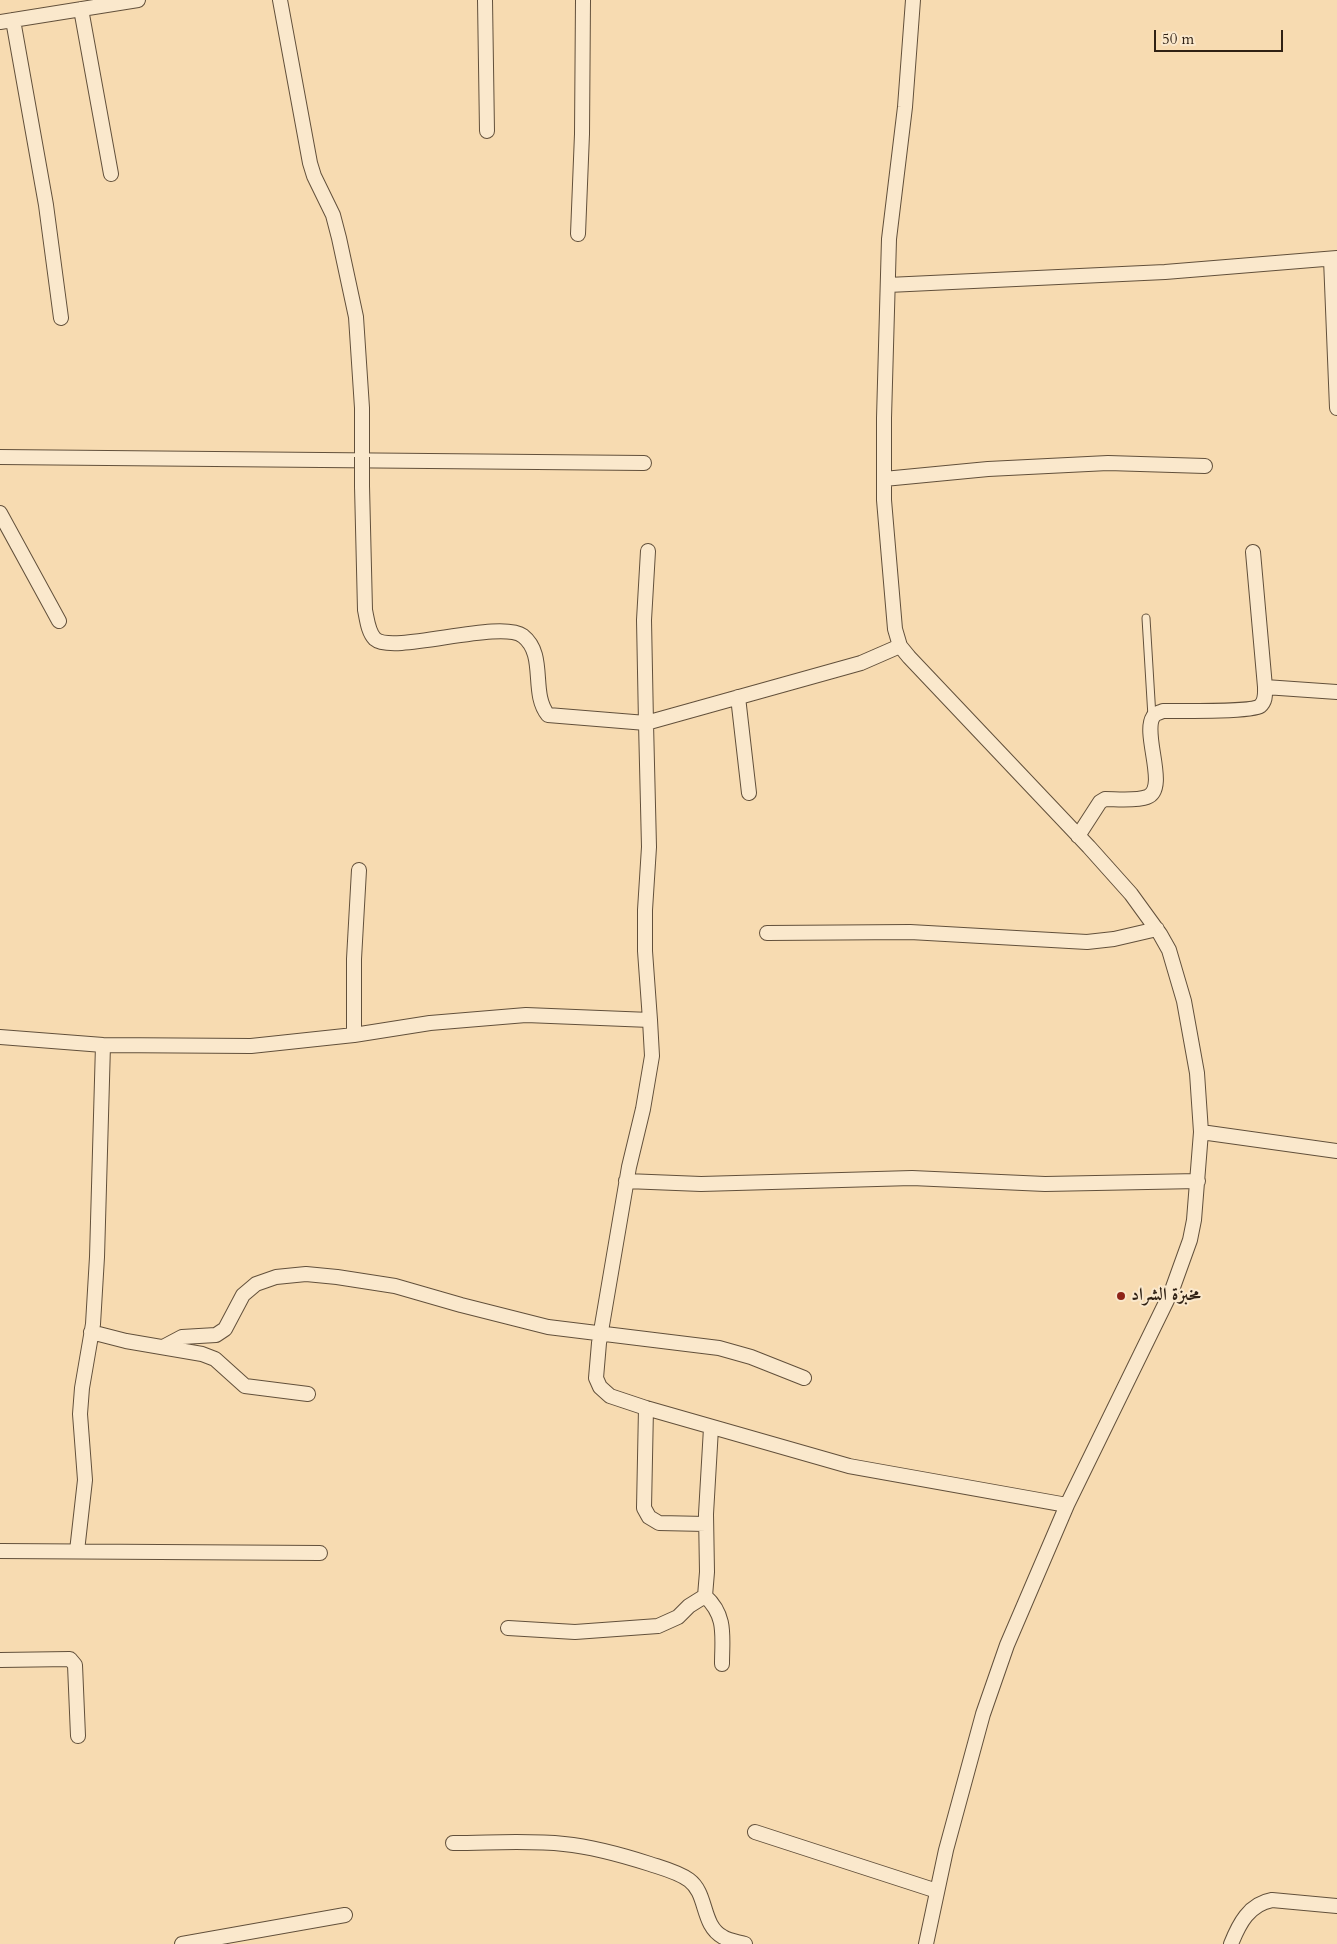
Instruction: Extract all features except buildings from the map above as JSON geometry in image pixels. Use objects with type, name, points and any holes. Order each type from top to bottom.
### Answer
[{"type":"street","points":[[62,318],[46,205],[6,21],[73,7],[138,0]]},
{"type":"street","points":[[280,0],[310,163],[335,223],[356,317],[362,408],[365,610],[368,626],[374,637],[378,641],[406,642],[465,635],[514,632],[522,635],[530,643],[534,653],[541,699],[548,715],[646,722],[860,663],[900,646]]},
{"type":"street","points":[[485,0],[487,131]]},
{"type":"street","points":[[578,234],[582,134],[583,0]]},
{"type":"street","points":[[913,0],[905,107],[889,239],[884,479],[891,596],[895,629],[900,646],[931,681],[1082,831],[1157,929],[1169,950],[1184,1001],[1197,1073],[1201,1132],[1198,1181],[1190,1240],[1172,1290],[1067,1505],[1007,1644],[983,1714],[949,1841],[926,1944]]},
{"type":"street","points":[[73,7],[111,174]]},
{"type":"street","points":[[888,285],[1165,272],[1334,258],[1337,408]]},
{"type":"street","points":[[0,457],[644,463]]},
{"type":"street","points":[[884,479],[988,469],[1108,462],[1205,466]]},
{"type":"street","points":[[0,513],[59,621]]},
{"type":"street","points":[[648,551],[644,620],[649,846],[645,910],[645,952],[652,1056],[643,1109],[626,1180],[601,1332],[596,1378],[600,1387],[610,1396],[711,1428],[849,1466],[1067,1505]]},
{"type":"street","points":[[1082,831],[1100,802],[1111,799],[1146,798],[1152,795],[1156,783],[1150,728],[1152,718],[1156,713],[1163,711],[1257,708],[1262,704],[1265,698],[1265,687],[1253,552]]},
{"type":"street","points":[[1265,687],[1337,692]]},
{"type":"street","points":[[738,697],[749,792]]},
{"type":"street","points":[[354,1035],[354,959],[359,870]]},
{"type":"street","points":[[767,932],[910,932],[1087,942],[1114,939],[1157,929]]},
{"type":"street","points":[[0,1037],[103,1045],[251,1046],[354,1035],[430,1023],[526,1015],[650,1020]]},
{"type":"street","points":[[77,1551],[85,1480],[80,1414],[91,1332],[97,1257],[103,1045]]},
{"type":"street","points":[[1201,1132],[1337,1151]]},
{"type":"street","points":[[626,1180],[701,1184],[912,1178],[1045,1184],[1198,1181]]},
{"type":"street","points":[[165,1346],[182,1337],[216,1335],[226,1329],[243,1295],[256,1284],[276,1278],[306,1274],[394,1286],[548,1327],[719,1348],[751,1357],[804,1378]]},
{"type":"street","points":[[91,1332],[202,1354],[215,1359],[245,1386],[308,1394]]},
{"type":"street","points":[[646,1408],[644,1508],[649,1517],[659,1523],[706,1524]]},
{"type":"street","points":[[705,1596],[707,1572],[706,1524],[711,1428]]},
{"type":"street","points":[[0,1551],[320,1553]]},
{"type":"street","points":[[508,1628],[575,1632],[658,1626],[678,1617],[689,1606],[705,1596]]},
{"type":"street","points":[[705,1596],[715,1605],[720,1616],[722,1664]]},
{"type":"street","points":[[0,1660],[70,1659],[75,1665],[78,1736]]},
{"type":"street","points":[[755,1832],[937,1891]]},
{"type":"street","points":[[453,1843],[564,1844],[614,1852],[670,1870],[688,1879],[697,1888],[707,1917],[716,1931],[724,1938],[745,1944]]},
{"type":"street","points":[[1231,1944],[1237,1929],[1249,1911],[1264,1902],[1272,1900],[1337,1906]]},
{"type":"street","points":[[182,1944],[345,1915]]},
{"type":"lane","points":[[1146,618],[1152,718]]},
{"type":"place","name":"مخبزة الشراد","points":[[1121,1296]]}]
